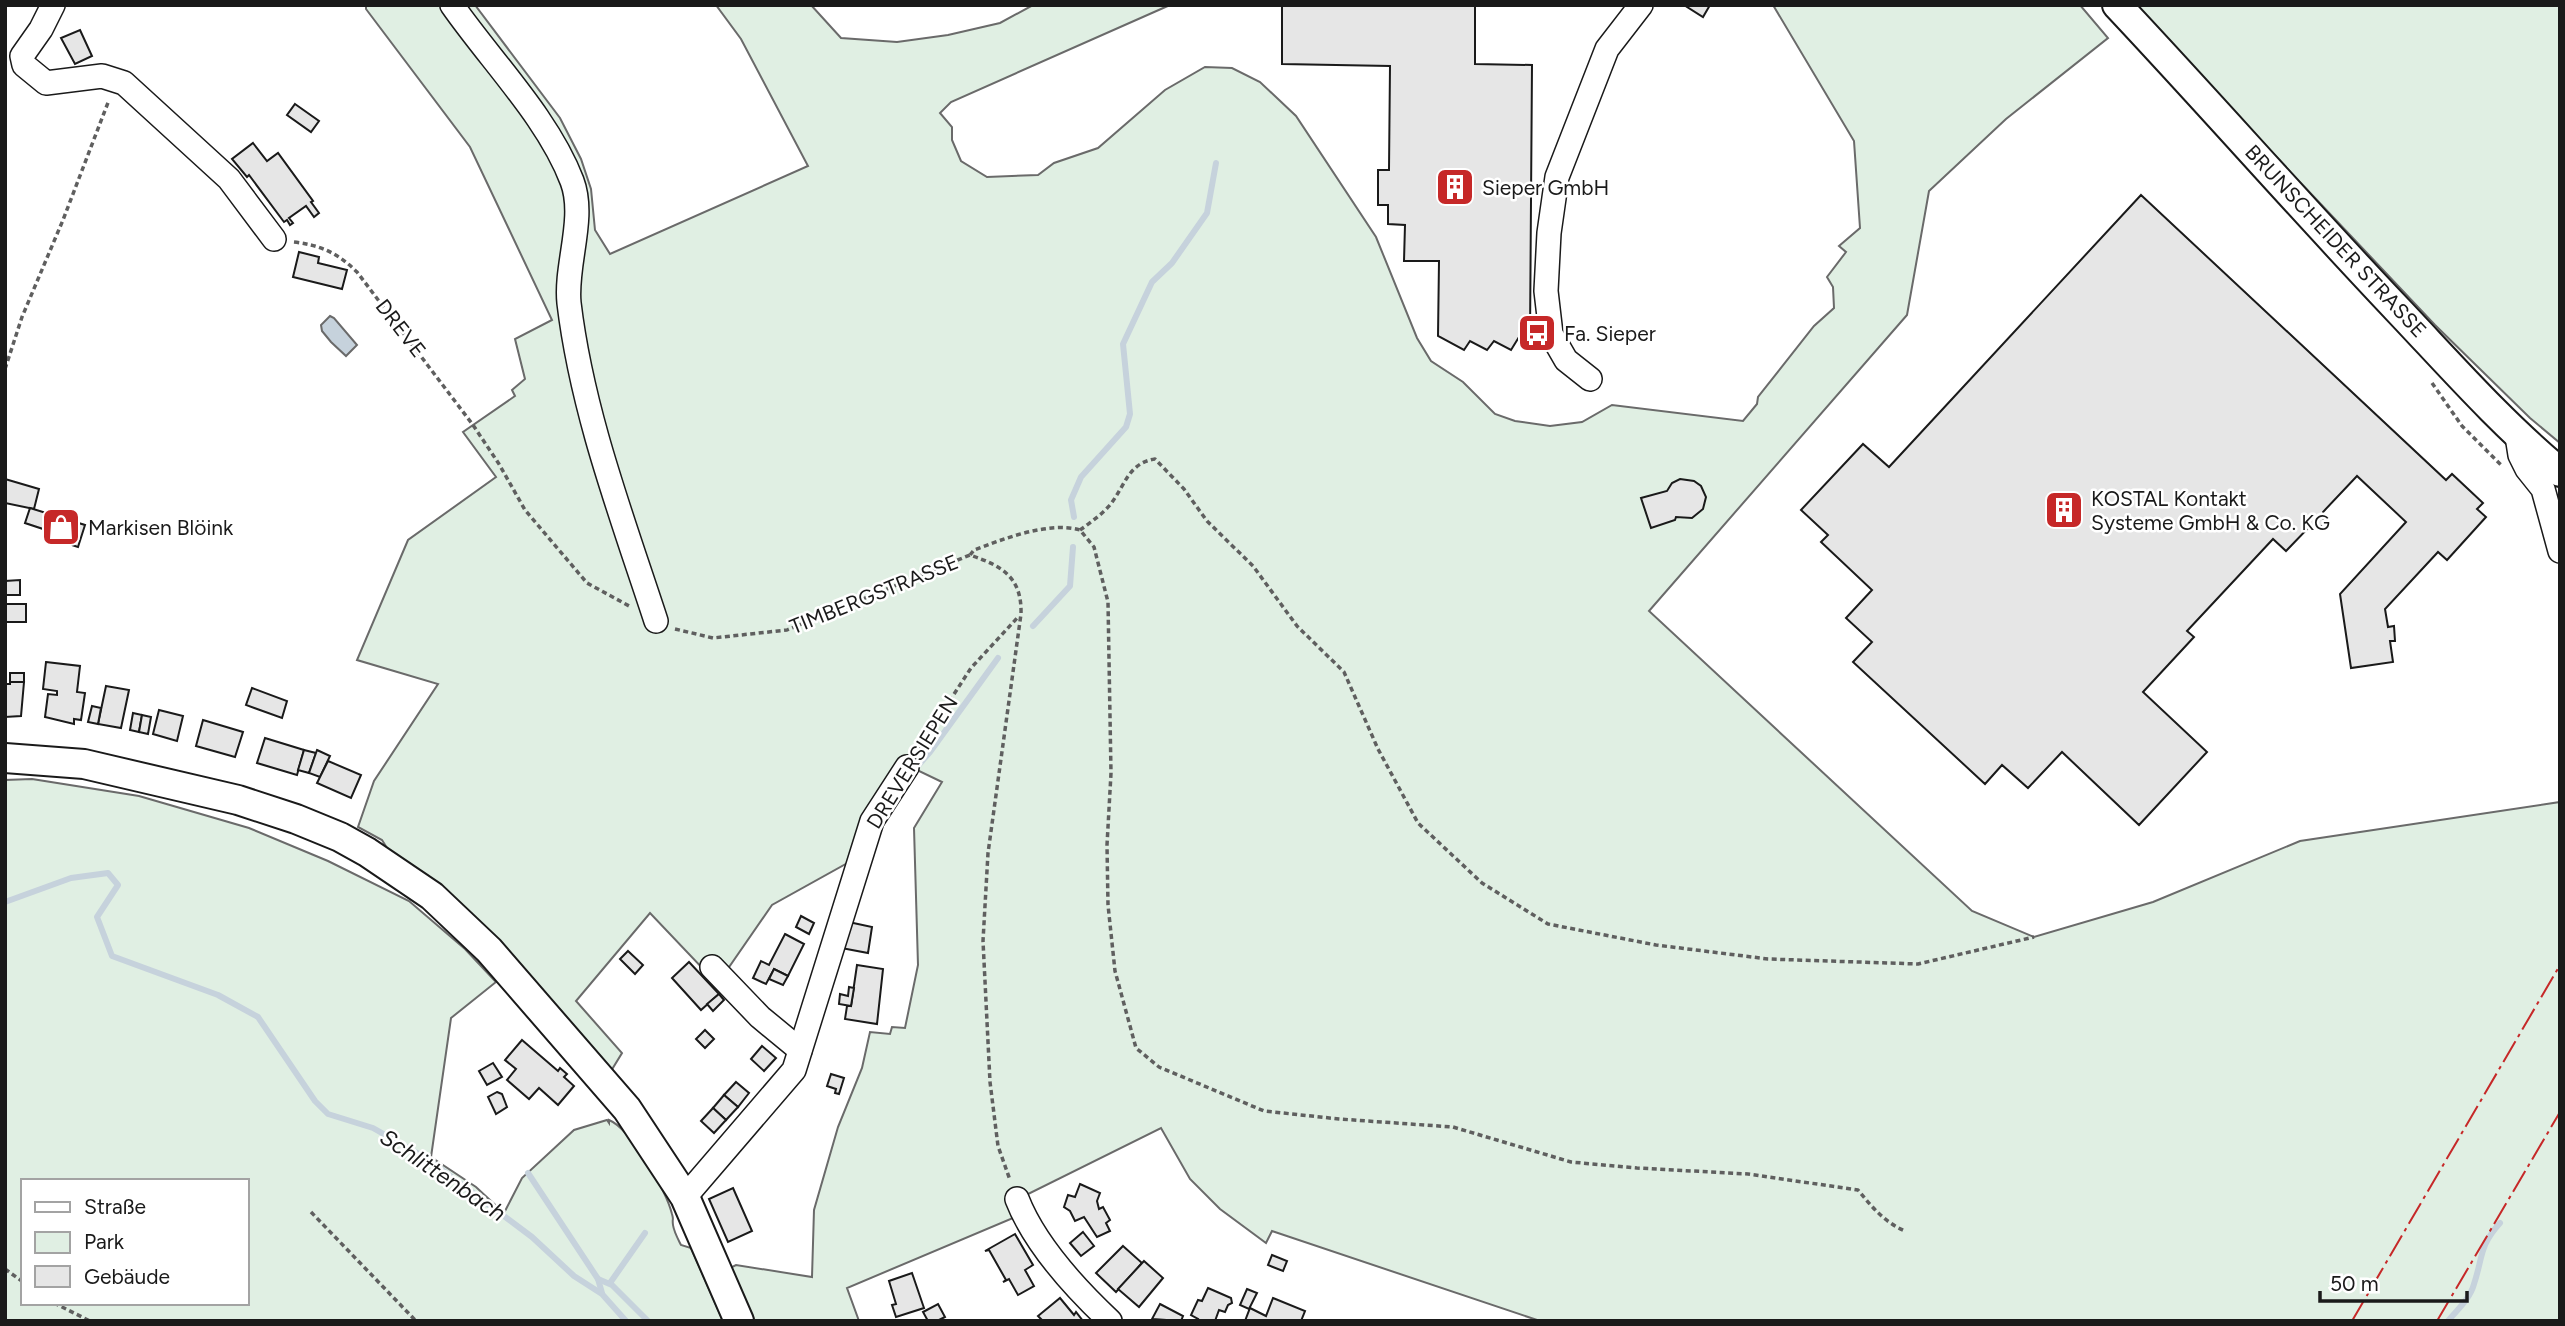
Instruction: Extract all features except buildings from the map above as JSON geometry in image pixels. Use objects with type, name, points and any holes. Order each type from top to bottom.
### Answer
[{"type":"main road","name":"BRUNSCHEIDER STRASSE","points":[[2117,5],[2200,93],[2300,206],[2517,436],[2560,472]]},
{"type":"main road","points":[[5,758],[84,764],[238,800],[296,819],[340,838],[389,866],[432,896],[498,960],[627,1109],[685,1197],[739,1321]]},
{"type":"street","points":[[52,5],[41,29],[22,57],[24,65],[46,83],[102,76],[124,83],[229,179],[274,239]]},
{"type":"street","points":[[452,5],[548,133],[573,183],[577,219],[569,300],[585,393],[601,453],[656,621]]},
{"type":"street","points":[[1590,379],[1566,360],[1551,334],[1546,291],[1549,233],[1557,177],[1607,49],[1641,5]]},
{"type":"street","points":[[2517,436],[2520,455],[2543,489],[2560,551]]},
{"type":"street","name":"DREVERSIEPEN","points":[[685,1197],[794,1070],[872,821],[907,767]]},
{"type":"street","points":[[712,967],[760,1017],[800,1050]]},
{"type":"street","points":[[1017,1199],[1023,1214],[1056,1263],[1089,1302],[1110,1321]]},
{"type":"path","points":[[5,369],[22,317],[111,95],[111,77]]},
{"type":"path","name":"DREVE","points":[[274,239],[315,244],[341,256],[358,272],[473,425],[525,510],[587,583],[656,621]]},
{"type":"path","points":[[2430,379],[2462,426],[2503,467]]},
{"type":"path","points":[[1080,530],[1111,503],[1123,482],[1142,461],[1155,459],[1207,521],[1253,566],[1297,626],[1344,672],[1378,749],[1418,823],[1482,883],[1548,924],[1656,945],[1768,959],[1918,964],[2034,937]]},
{"type":"path","points":[[970,555],[974,550],[1014,535],[1058,528],[1080,530],[1094,547],[1108,603],[1111,773],[1107,845],[1108,905],[1115,971],[1136,1048],[1159,1067],[1264,1111],[1453,1127],[1572,1162],[1748,1174],[1858,1190],[1878,1214],[1905,1231]]},
{"type":"path","name":"TIMBERGSTRASSE","points":[[656,621],[713,638],[786,630],[970,555],[991,562],[1012,578],[1021,601],[1021,614],[988,853],[984,941],[990,1082],[995,1123],[998,1146],[1017,1199]]},
{"type":"path","name":"DREVERSIEPEN","points":[[907,767],[971,668],[1021,614]]},
{"type":"path","points":[[310,1212],[416,1321]]},
{"type":"path","points":[[5,1269],[21,1281]]},
{"type":"path","points":[[58,1305],[90,1321]]},
{"type":"green space","points":[[366,5],[475,5],[560,118],[581,159],[591,189],[595,230],[610,254],[808,166],[741,39],[716,5],[811,5],[841,38],[897,42],[948,35],[1000,23],[1033,5],[1170,5],[951,102],[940,113],[952,127],[952,140],[961,161],[987,177],[1038,175],[1054,163],[1098,148],[1165,90],[1205,67],[1232,68],[1260,82],[1296,116],[1376,237],[1417,338],[1431,361],[1463,382],[1495,414],[1515,421],[1550,426],[1582,422],[1612,405],[1743,421],[1757,404],[1758,397],[1814,326],[1834,308],[1833,287],[1827,277],[1846,252],[1839,246],[1860,228],[1854,141],[1773,5],[2080,5],[2108,38],[2006,119],[1929,191],[1907,315],[1649,611],[1972,911],[2034,937],[2153,902],[2300,841],[2560,802],[2560,1321],[1540,1321],[1272,1231],[1266,1243],[1220,1209],[1190,1179],[1161,1128],[1026,1195],[1032,1210],[847,1288],[859,1321],[750,1321],[728,1269],[736,1265],[812,1277],[814,1210],[838,1127],[862,1068],[870,1032],[890,1034],[892,1027],[905,1028],[918,965],[914,828],[942,782],[913,768],[860,856],[772,905],[727,970],[706,972],[650,913],[576,1001],[622,1053],[611,1071],[498,941],[392,856],[382,840],[358,827],[374,781],[438,684],[357,660],[408,540],[496,477],[463,432],[515,396],[512,390],[525,379],[515,339],[552,320],[470,147],[366,9]]},
{"type":"green space","points":[[2133,5],[2560,5],[2560,443],[2530,418],[2435,325]]},
{"type":"green space","points":[[32,779],[139,796],[249,828],[328,861],[409,901],[465,949],[496,982],[451,1018],[431,1157],[476,1187],[504,1213],[522,1178],[574,1130],[607,1120],[609,1123],[609,1120],[627,1135],[655,1177],[673,1216],[677,1238],[681,1245],[691,1248],[723,1321],[5,1321],[5,780]]},
{"type":"shaded area","points":[[330,316],[357,345],[346,356],[322,331],[321,325]]},
{"type":"waterway","points":[[1074,517],[1071,500],[1081,477],[1126,427],[1130,414],[1123,344],[1152,282],[1172,263],[1207,213],[1216,163]]},
{"type":"waterway","points":[[1033,626],[1070,586],[1073,547]]},
{"type":"waterway","points":[[915,769],[998,658]]},
{"type":"waterway","name":"Schlittenbach","points":[[5,902],[71,878],[108,873],[118,885],[97,917],[112,956],[218,995],[258,1017],[315,1101],[328,1114],[373,1128],[426,1158],[532,1237],[574,1276],[602,1294],[626,1321]]},
{"type":"waterway","points":[[528,1173],[598,1279],[602,1293]]},
{"type":"waterway","points":[[2448,1321],[2470,1295],[2485,1245],[2500,1223]]},
{"type":"waterway","points":[[610,1283],[645,1233]]},
{"type":"waterway","points":[[598,1279],[612,1285],[648,1321]]},
{"type":"power","points":[[2352,1321],[2560,965]]},
{"type":"power","points":[[2437,1321],[2560,1112]]},
{"type":"place","name":"Sieper GmbH","points":[[1455,187]]},
{"type":"place","name":"Fa. Sieper","points":[[1537,333]]},
{"type":"place","name":"KOSTAL Kontakt Systeme GmbH & Co. KG","points":[[2064,510]]},
{"type":"place","name":"Markisen Blöink","points":[[61,527]]}]
